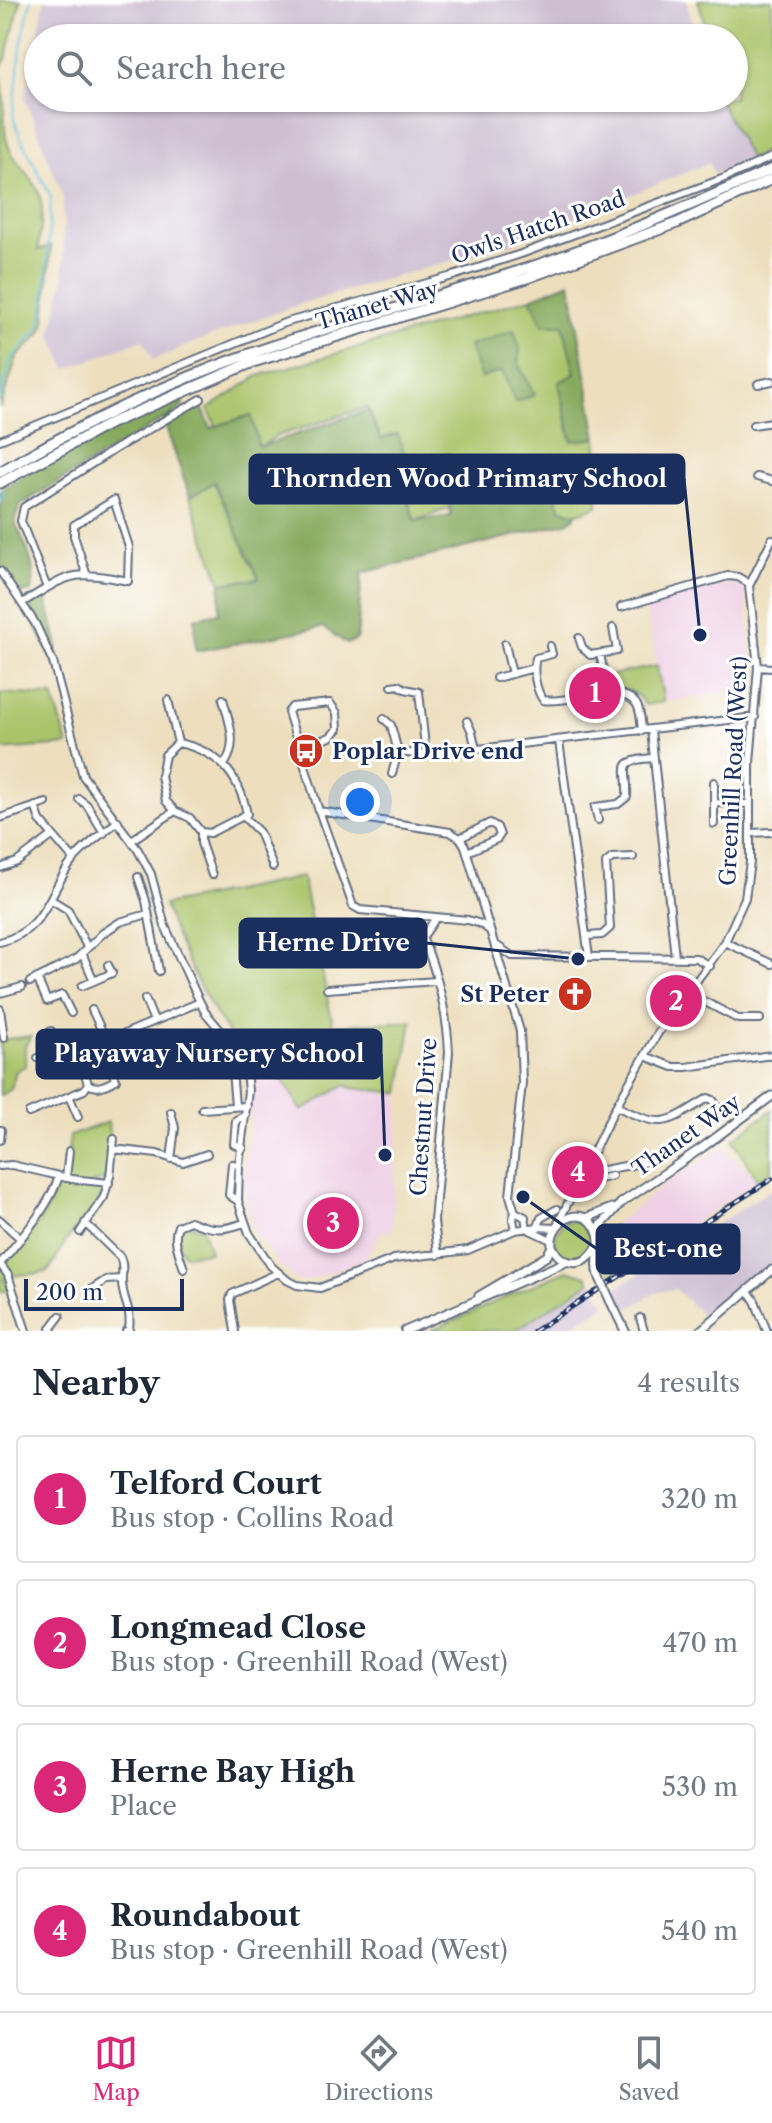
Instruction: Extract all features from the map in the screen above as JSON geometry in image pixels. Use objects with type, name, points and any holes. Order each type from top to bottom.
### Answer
[{"type":"highway","name":"Thanet Way","points":[[0,472],[108,414],[202,372],[308,335],[523,270],[677,211],[772,169]]},
{"type":"highway","name":"Thanet Way","points":[[0,483],[111,423],[253,362],[527,278],[677,223],[772,179]]},
{"type":"main road","name":"Thanet Way","points":[[621,1203],[772,1096]]},
{"type":"main road","points":[[474,1300],[547,1256],[556,1225],[574,1216],[586,1218],[621,1203]]},
{"type":"main road","points":[[621,1203],[597,1230],[597,1247],[599,1275],[625,1331]]},
{"type":"main road","points":[[586,1218],[597,1230]]},
{"type":"main road","points":[[552,1243],[560,1258],[566,1262]]},
{"type":"main road","points":[[405,1331],[566,1262],[582,1262],[591,1257],[597,1247]]},
{"type":"main road","points":[[582,1262],[599,1275]]},
{"type":"main road","points":[[701,1330],[772,1270]]},
{"type":"street","name":"Owls Hatch Road","points":[[0,440],[271,328],[535,249],[722,179],[772,157]]},
{"type":"street","points":[[758,384],[772,381]]},
{"type":"street","points":[[47,588],[21,521],[24,507],[201,399]]},
{"type":"street","points":[[753,426],[772,422]]},
{"type":"street","points":[[757,477],[772,481]]},
{"type":"street","points":[[22,603],[69,575],[86,573],[128,581],[129,547],[114,500],[74,525],[74,536],[86,573]]},
{"type":"street","points":[[621,607],[728,576],[738,577],[750,584],[772,539]]},
{"type":"street","points":[[0,571],[22,603],[53,662],[78,765],[87,784],[132,840],[151,874],[165,926],[200,1002],[241,1058],[248,1080],[247,1106],[246,1115],[236,1120],[234,1144],[243,1148],[239,1165],[232,1164],[229,1195],[238,1201],[254,1243],[278,1273],[293,1284],[310,1288],[332,1285],[394,1259],[468,1250],[515,1230],[556,1225]]},
{"type":"street","name":"Greenhill Road (West)","points":[[556,1225],[645,1056],[668,1018],[725,942],[748,885],[758,667],[750,584]]},
{"type":"street","points":[[579,638],[588,654],[617,651],[613,628]]},
{"type":"street","points":[[505,644],[512,674]]},
{"type":"street","points":[[550,646],[552,654],[536,658],[534,668],[543,700],[622,694],[635,702],[639,709],[642,731]]},
{"type":"street","points":[[600,654],[608,694]]},
{"type":"street","points":[[758,667],[772,668]]},
{"type":"street","points":[[496,678],[534,668]]},
{"type":"street","points":[[585,684],[586,697]]},
{"type":"street","points":[[392,686],[399,685],[419,692],[427,688]]},
{"type":"street","points":[[419,692],[426,755]]},
{"type":"street","points":[[223,699],[232,741],[224,765]]},
{"type":"street","points":[[168,700],[178,743]]},
{"type":"street","points":[[300,749],[335,734],[339,725],[333,705],[328,702],[289,708],[288,712],[325,830],[353,906],[360,910],[468,920],[481,924],[492,933]]},
{"type":"street","points":[[391,725],[396,717]]},
{"type":"street","points":[[398,752],[426,755],[755,717]]},
{"type":"street","points":[[384,719],[391,725],[398,752],[390,769]]},
{"type":"street","points":[[467,721],[476,749]]},
{"type":"street","points":[[651,730],[675,957]]},
{"type":"street","points":[[559,741],[589,957]]},
{"type":"street","points":[[178,743],[198,747],[224,765],[239,784],[247,814],[210,833],[201,832]]},
{"type":"street","points":[[178,743],[165,755],[161,776],[166,801],[175,811],[190,818],[201,832],[201,843],[212,875]]},
{"type":"street","points":[[598,820],[596,805],[624,801],[627,797],[627,763],[633,759],[653,758]]},
{"type":"street","points":[[713,782],[714,824]]},
{"type":"street","points":[[79,799],[87,805],[104,833]]},
{"type":"street","points":[[0,818],[46,803]]},
{"type":"street","points":[[714,803],[750,804]]},
{"type":"street","points":[[35,806],[40,820],[74,860]]},
{"type":"street","points":[[132,840],[175,811]]},
{"type":"street","points":[[319,811],[450,832],[460,838],[467,852],[520,1031],[522,1083],[510,1196],[515,1212],[515,1230]]},
{"type":"street","points":[[325,830],[337,815]]},
{"type":"street","points":[[243,816],[259,832],[273,867]]},
{"type":"street","points":[[0,942],[28,929],[52,900],[74,860],[118,821]]},
{"type":"street","points":[[460,838],[490,823],[497,827],[500,835],[497,839],[467,852]]},
{"type":"street","points":[[750,833],[772,832]]},
{"type":"street","points":[[0,868],[17,862],[52,836]]},
{"type":"street","points":[[587,936],[602,935],[610,928],[606,863],[612,858],[633,858]]},
{"type":"street","points":[[138,877],[159,971]]},
{"type":"street","points":[[52,900],[68,910],[94,981]]},
{"type":"street","points":[[468,920],[478,916],[483,908]]},
{"type":"street","points":[[71,1013],[62,995],[47,1001],[33,980],[76,959],[120,922],[148,914]]},
{"type":"street","name":"Chestnut Drive","points":[[410,915],[424,935],[448,1029],[449,1052],[434,1221],[438,1255]]},
{"type":"street","points":[[424,935],[436,918]]},
{"type":"street","points":[[725,942],[772,964]]},
{"type":"street","points":[[496,945],[512,956],[696,958],[710,966]]},
{"type":"street","points":[[502,969],[512,956]]},
{"type":"street","points":[[82,986],[112,973],[108,965]]},
{"type":"street","points":[[327,989],[436,981]]},
{"type":"street","points":[[0,993],[22,987]]},
{"type":"street","points":[[336,988],[337,997]]},
{"type":"street","points":[[688,993],[738,1019],[760,1019]]},
{"type":"street","points":[[145,999],[154,1021]]},
{"type":"street","points":[[105,1056],[116,1080],[94,1088],[88,1084],[81,1067],[82,1059],[91,1048],[200,1002]]},
{"type":"street","points":[[0,1009],[4,1038]]},
{"type":"street","points":[[92,1010],[107,1042]]},
{"type":"street","points":[[51,1031],[62,1057],[82,1059]]},
{"type":"street","points":[[38,1058],[59,1049]]},
{"type":"street","points":[[645,1056],[673,1067],[686,1067],[772,1055]]},
{"type":"street","points":[[232,1071],[235,1105]]},
{"type":"street","points":[[29,1113],[84,1090],[88,1084]]},
{"type":"street","points":[[69,1096],[78,1117]]},
{"type":"street","points":[[616,1106],[658,1123],[681,1115],[708,1098],[718,1108]]},
{"type":"street","points":[[202,1109],[247,1106]]},
{"type":"street","points":[[171,1112],[175,1128],[171,1159]]},
{"type":"street","points":[[0,1140],[1,1130]]},
{"type":"street","points":[[80,1232],[98,1207],[109,1183],[114,1139]]},
{"type":"street","points":[[113,1149],[149,1153],[194,1164],[207,1154]]},
{"type":"street","points":[[26,1331],[8,1275],[0,1264],[43,1212],[62,1177],[69,1151]]},
{"type":"street","points":[[583,1170],[592,1172],[647,1162]]},
{"type":"street","points":[[0,1166],[12,1165],[62,1177],[109,1183]]},
{"type":"street","points":[[592,1172],[594,1180],[612,1176]]},
{"type":"street","points":[[569,1201],[574,1216]]},
{"type":"street","points":[[538,1227],[541,1218],[557,1209]]},
{"type":"street","points":[[515,1212],[525,1217],[527,1228],[552,1243]]},
{"type":"street","points":[[0,1220],[21,1239]]},
{"type":"street","points":[[184,1269],[176,1240],[178,1226],[190,1221],[218,1230],[244,1223]]},
{"type":"street","points":[[85,1223],[120,1257],[123,1264],[122,1288],[131,1314],[129,1330]]},
{"type":"street","points":[[235,1331],[230,1300],[232,1294],[278,1273]]},
{"type":"street","points":[[92,1289],[106,1280],[121,1279]]},
{"type":"street","points":[[748,1291],[767,1331]]},
{"type":"street","points":[[52,1331],[60,1316]]},
{"type":"shaded area","points":[[45,0],[686,0],[693,24],[40,24]]},
{"type":"shaded area","points":[[30,112],[725,112],[750,159],[714,174],[709,163],[510,244],[303,303],[153,360],[143,339],[67,369],[51,335],[64,278],[63,197]]},
{"type":"shaded area","points":[[732,583],[745,589],[752,671],[744,677],[746,690],[664,702],[645,603]]},
{"type":"shaded area","points":[[302,877],[333,1025],[412,1021],[400,1093],[392,1233],[381,1231],[366,1259],[304,1282],[294,1278],[281,1266],[252,1226],[243,1183],[251,1117],[247,1068],[203,995],[176,940],[164,905]]},
{"type":"shaded area","points":[[723,1148],[758,1180],[637,1261],[613,1226],[669,1181]]},
{"type":"shaded area","points":[[772,1189],[772,1262],[704,1317],[675,1289],[655,1293],[630,1308],[624,1307],[615,1289]]},
{"type":"shaded area","points":[[593,1282],[605,1305],[563,1331],[515,1331]]},
{"type":"green space","points":[[0,0],[21,0],[6,59],[0,68]]},
{"type":"green space","points":[[698,0],[772,0],[772,148],[750,159],[725,112],[748,112],[748,24],[705,24]]},
{"type":"green space","points":[[0,76],[8,146],[41,199],[38,250],[51,246],[45,322],[40,334],[17,357],[0,408]]},
{"type":"green space","points":[[570,282],[597,438],[572,441],[559,382],[575,374],[563,325],[543,325],[531,298]]},
{"type":"green space","points":[[531,298],[543,325],[563,324],[576,375],[559,383],[571,440],[597,438],[598,506],[575,514],[560,508],[549,479],[503,495],[495,471],[451,481],[448,454],[424,461],[449,494],[450,508],[415,521],[396,463],[397,434],[381,439],[367,407],[277,436],[258,448],[251,415],[216,426],[208,409],[258,376]]},
{"type":"green space","points":[[514,330],[520,348],[518,364],[535,395],[515,402],[502,371],[481,378],[469,346]]},
{"type":"green space","points":[[177,399],[183,402],[182,407],[164,419],[201,405],[211,428],[251,415],[259,447],[368,410],[381,439],[398,434],[406,460],[396,463],[415,521],[451,516],[449,494],[435,494],[424,461],[449,454],[451,480],[495,471],[505,500],[552,483],[560,508],[575,514],[575,517],[569,522],[362,573],[357,639],[347,644],[323,627],[196,651],[195,618],[219,613],[221,583],[259,579],[214,482],[190,497],[163,419],[20,505],[16,525],[27,548],[33,583],[31,591],[19,594],[0,569],[0,491],[42,464]]},
{"type":"green space","points":[[214,482],[259,579],[221,583],[190,497]]},
{"type":"green space","points":[[45,592],[57,642],[58,670],[28,612],[30,602]]},
{"type":"green space","points":[[657,666],[664,702],[645,705],[633,693],[613,685],[611,675]]},
{"type":"green space","points":[[0,693],[53,696],[68,745],[0,750]]},
{"type":"green space","points":[[302,877],[333,1025],[412,1021],[400,1093],[345,1085],[302,1111],[261,1045],[241,1054],[198,982],[164,905]]},
{"type":"green space","points":[[31,1036],[25,1046],[25,1066],[16,1071],[11,1089],[0,1096],[0,1040]]},
{"type":"green space","points":[[772,1110],[772,1171],[758,1180],[733,1139]]},
{"type":"green space","points":[[108,1122],[110,1148],[107,1179],[93,1183],[104,1190],[97,1205],[70,1236],[48,1271],[4,1279],[9,1290],[0,1292],[0,1269],[45,1213],[59,1181],[65,1179],[70,1136]]},
{"type":"green space","points":[[574,1221],[587,1227],[593,1240],[587,1253],[574,1259],[561,1253],[555,1240],[561,1227]]},
{"type":"green space","points":[[187,1224],[202,1228],[210,1252],[184,1255],[179,1245],[178,1229]]},
{"type":"green space","points":[[613,1226],[637,1261],[608,1278]]},
{"type":"green space","points":[[567,1270],[587,1276],[590,1282],[514,1331],[430,1331]]},
{"type":"waterway","points":[[26,24],[31,0]]},
{"type":"waterway","points":[[0,399],[11,359],[38,329],[44,313],[51,197],[13,116],[24,32]]},
{"type":"waterway","points":[[0,503],[3,490]]},
{"type":"railway","points":[[534,1331],[772,1179]]},
{"type":"place","name":"Thornden Wood Primary School","points":[[700,635]]},
{"type":"place","name":"Telford Court","points":[[595,693]]},
{"type":"place","name":"Poplar Drive end","points":[[306,751]]},
{"type":"place","name":"Herne Drive","points":[[578,959]]},
{"type":"place","name":"St Peter","points":[[575,994]]},
{"type":"place","name":"Longmead Close","points":[[676,1001]]},
{"type":"place","name":"Playaway Nursery School","points":[[385,1155]]},
{"type":"place","name":"Roundabout","points":[[578,1172]]},
{"type":"place","name":"Best-one","points":[[523,1197]]},
{"type":"place","name":"Herne Bay High","points":[[333,1223]]}]
